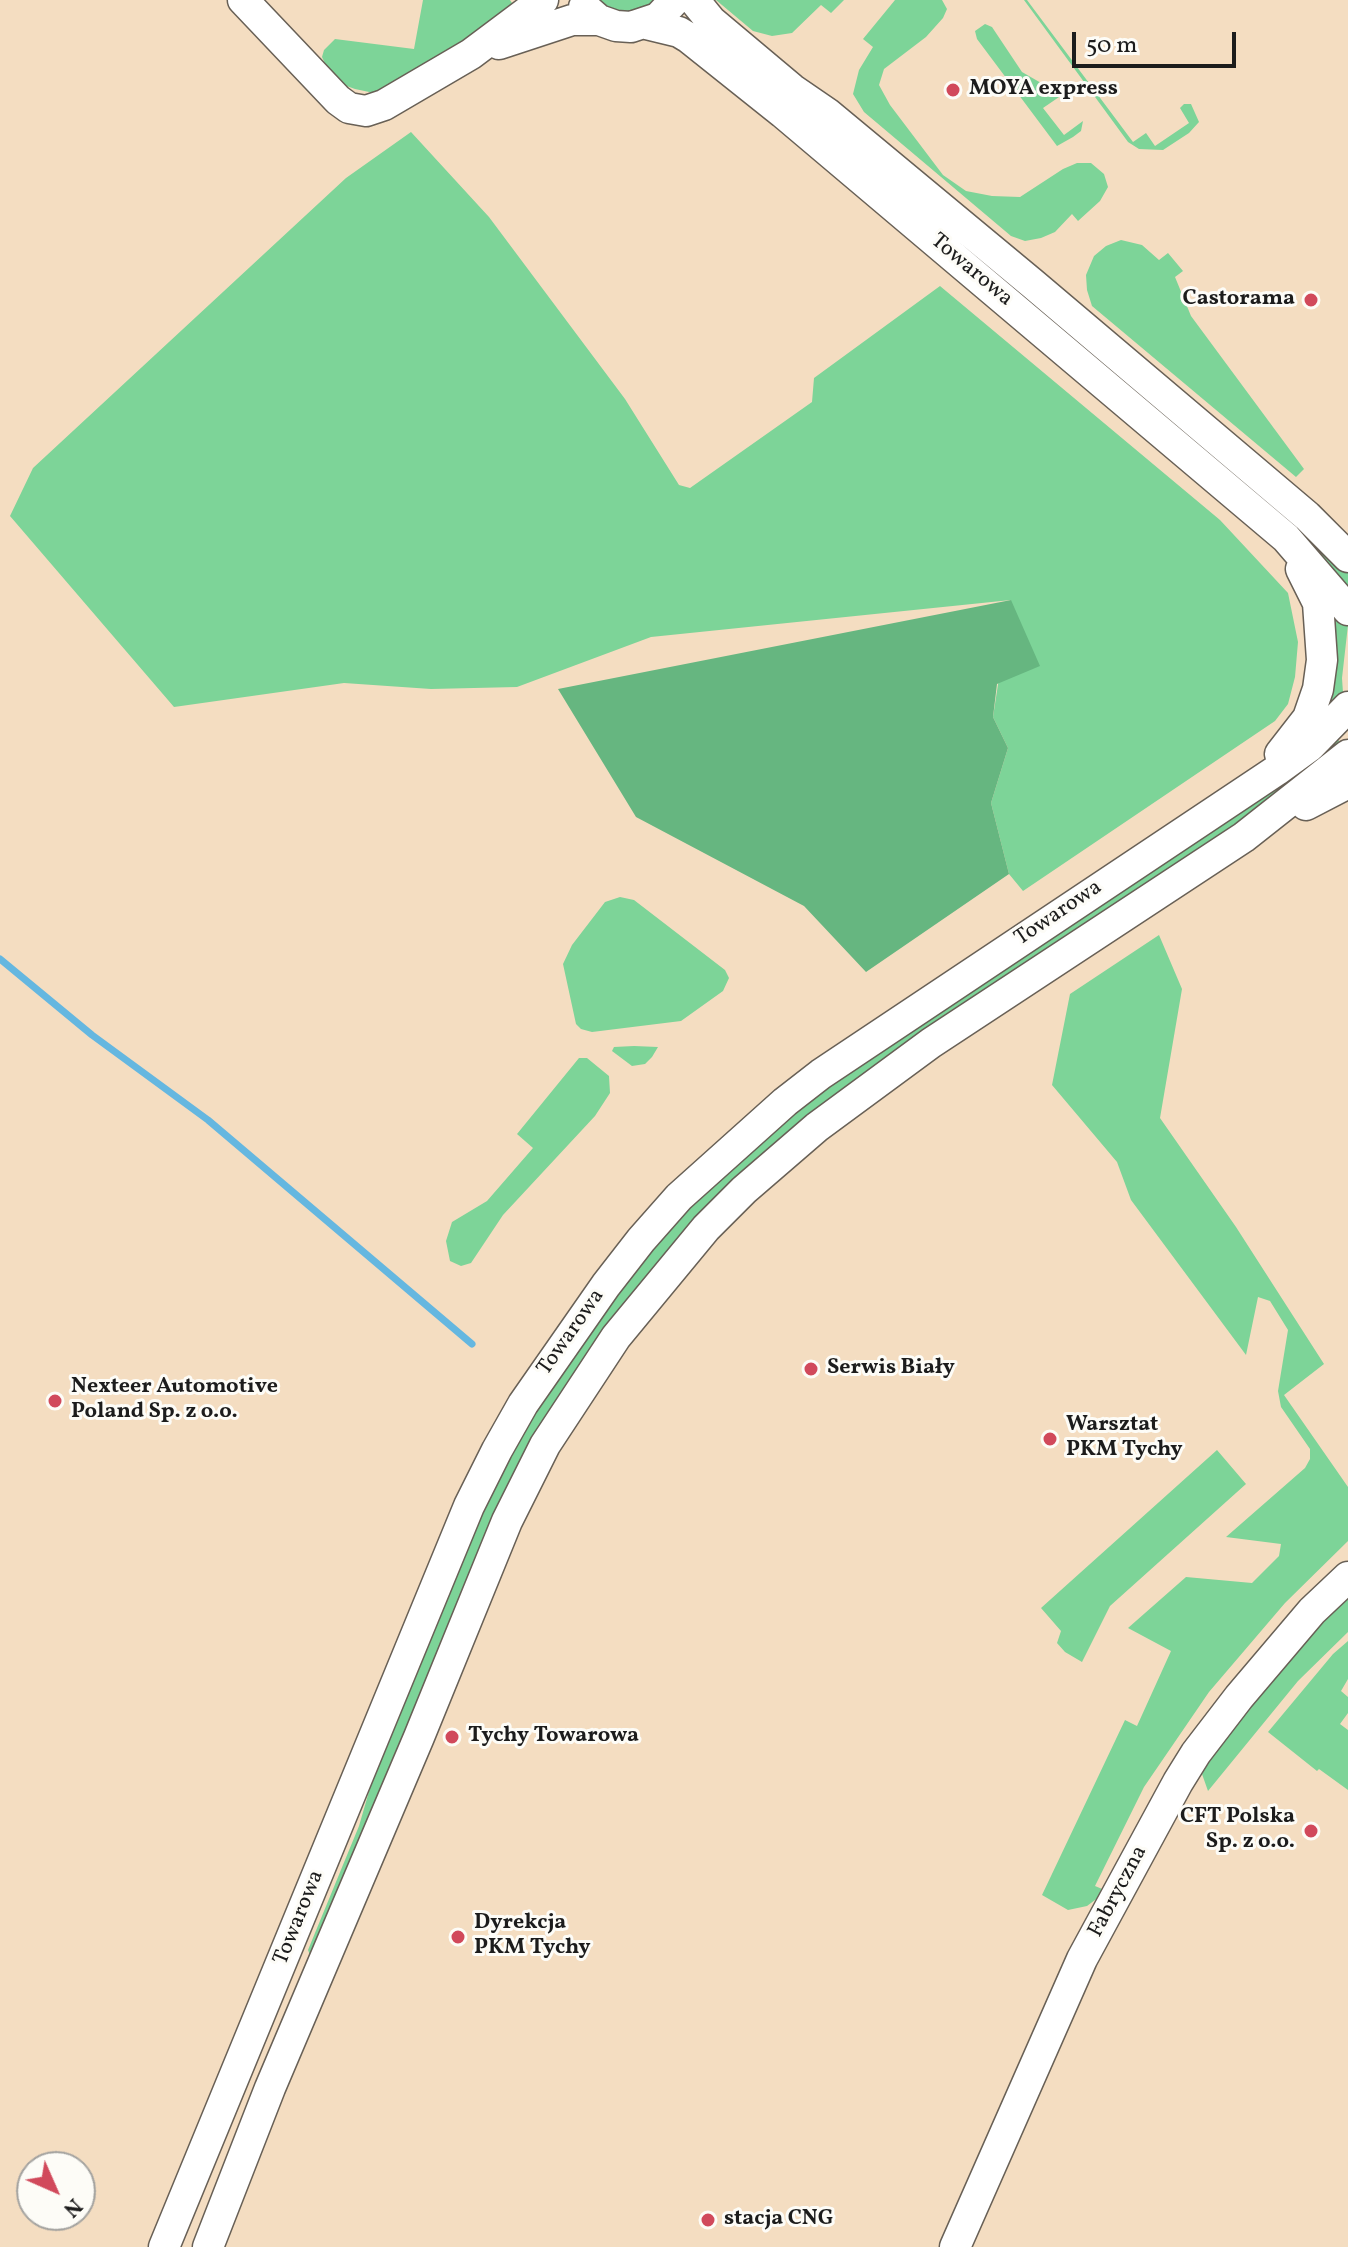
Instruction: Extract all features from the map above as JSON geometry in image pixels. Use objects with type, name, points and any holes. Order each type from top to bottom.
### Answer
[{"type":"street","points":[[243,0],[338,100],[349,108],[366,111],[384,105],[471,54],[543,0]]},
{"type":"street","points":[[646,24],[668,10],[675,0]]},
{"type":"street","name":"Towarowa","points":[[694,0],[711,21],[792,89],[827,113],[1307,516],[1348,557]]},
{"type":"street","points":[[471,54],[572,20],[589,10]]},
{"type":"street","name":"Towarowa","points":[[589,10],[616,26],[646,24],[679,32],[693,41],[832,154],[1286,538],[1348,610]]},
{"type":"street","points":[[1307,516],[1348,539]]},
{"type":"street","points":[[1245,789],[1294,739],[1308,718],[1318,689],[1322,660],[1318,603],[1286,538]]},
{"type":"street","name":"Towarowa","points":[[164,2247],[424,1613],[490,1464],[523,1404],[554,1358],[641,1240],[715,1163],[821,1074],[1310,746],[1348,707]]},
{"type":"street","name":"Towarowa","points":[[208,2247],[305,2003],[524,1484],[582,1386],[658,1283],[744,1190],[854,1098],[931,1043],[1244,837],[1348,755]]},
{"type":"street","points":[[1244,837],[1348,783]]},
{"type":"street","name":"Fabryczna","points":[[955,2247],[1082,1959],[1178,1782],[1239,1697],[1312,1611],[1348,1577]]},
{"type":"street","points":[[271,1989],[305,2003]]},
{"type":"green space","points":[[423,0],[510,0],[516,9],[386,89],[374,93],[355,89],[341,84],[329,72],[322,57],[324,50],[335,39],[414,49]]},
{"type":"green space","points":[[596,0],[658,0],[626,13],[611,10]]},
{"type":"green space","points":[[716,0],[844,0],[831,13],[821,5],[792,33],[772,36],[753,31]]},
{"type":"green space","points":[[895,0],[942,0],[947,9],[926,37],[884,69],[879,85],[890,105],[943,175],[966,191],[1020,197],[1063,169],[1077,163],[1091,163],[1104,174],[1108,187],[1100,201],[1078,221],[1072,214],[1055,232],[1041,238],[1025,241],[1011,236],[864,112],[853,94],[859,70],[873,47],[863,39]]},
{"type":"green space","points":[[1024,0],[1133,142],[1146,133],[1155,146],[1189,123],[1180,108],[1184,104],[1191,104],[1199,122],[1189,133],[1163,150],[1139,149],[1128,142]]},
{"type":"green space","points":[[985,24],[992,27],[1022,72],[1062,95],[1043,108],[1064,135],[1083,121],[1081,131],[1057,146],[977,39],[975,31]]},
{"type":"green space","points":[[411,132],[489,217],[625,399],[679,485],[690,488],[812,402],[814,378],[940,286],[1220,520],[1288,593],[1298,642],[1295,677],[1288,704],[1275,721],[1023,891],[1009,874],[991,803],[1008,748],[993,717],[1011,600],[651,637],[517,687],[431,689],[344,683],[174,707],[10,516],[33,468],[346,178]]},
{"type":"green space","points":[[1121,240],[1142,245],[1159,260],[1168,253],[1183,271],[1175,277],[1191,316],[1304,469],[1296,477],[1092,306],[1086,275],[1094,256],[1106,246]]},
{"type":"green space","points":[[1309,533],[1348,569],[1348,592],[1302,541]]},
{"type":"green space","points":[[1011,600],[1040,666],[997,684],[993,717],[1008,748],[991,803],[1009,874],[866,972],[804,906],[636,817],[558,689]]},
{"type":"green space","points":[[1327,606],[1345,618],[1348,625],[1343,693],[1335,711],[1329,698]]},
{"type":"green space","points":[[1336,735],[1344,752],[889,1058],[611,1323],[312,1957],[308,1950],[359,1826],[379,1757],[487,1498],[529,1418],[599,1313],[678,1218],[814,1094]]},
{"type":"green space","points":[[620,897],[634,900],[725,970],[729,978],[723,991],[681,1021],[592,1032],[581,1029],[576,1024],[563,964],[572,945],[605,902]]},
{"type":"green space","points":[[1159,935],[1182,989],[1160,1118],[1236,1227],[1324,1364],[1284,1395],[1348,1487],[1348,1541],[1285,1603],[1209,1692],[1144,1787],[1095,1886],[1107,1891],[1087,1906],[1068,1910],[1042,1895],[1125,1720],[1137,1726],[1171,1651],[1128,1628],[1186,1577],[1252,1583],[1279,1556],[1281,1544],[1226,1537],[1305,1468],[1310,1459],[1310,1449],[1281,1407],[1278,1391],[1288,1330],[1270,1301],[1258,1297],[1246,1355],[1131,1200],[1117,1162],[1052,1085],[1070,994]]},
{"type":"green space","points":[[614,1047],[658,1047],[645,1064],[632,1066],[612,1051]]},
{"type":"green space","points":[[579,1058],[587,1058],[609,1076],[610,1093],[595,1116],[503,1215],[471,1263],[461,1266],[450,1261],[446,1241],[452,1222],[487,1201],[533,1148],[517,1134]]},
{"type":"green space","points":[[1217,1450],[1246,1484],[1110,1606],[1082,1662],[1065,1652],[1057,1643],[1061,1631],[1041,1608]]},
{"type":"green space","points":[[1348,1593],[1348,1632],[1298,1681],[1208,1791],[1202,1774],[1204,1762],[1232,1724]]},
{"type":"green space","points":[[1348,1641],[1348,1679],[1341,1691],[1348,1697],[1348,1713],[1340,1724],[1348,1730],[1348,1790],[1319,1769],[1317,1771],[1268,1732],[1333,1654]]},
{"type":"waterway","points":[[0,959],[92,1035],[208,1120],[472,1344]]},
{"type":"place","name":"MOYA express","points":[[953,90]]},
{"type":"place","name":"Castorama","points":[[1311,300]]},
{"type":"place","name":"Serwis Biały","points":[[811,1369]]},
{"type":"place","name":"Nexteer Automotive Poland Sp. z o.o.","points":[[55,1401]]},
{"type":"place","name":"Warsztat PKM Tychy","points":[[1050,1439]]},
{"type":"place","name":"Tychy Towarowa","points":[[452,1737]]},
{"type":"place","name":"CFT Polska Sp. z o.o.","points":[[1311,1831]]},
{"type":"place","name":"Dyrekcja PKM Tychy","points":[[458,1937]]},
{"type":"place","name":"stacja CNG","points":[[708,2220]]}]
